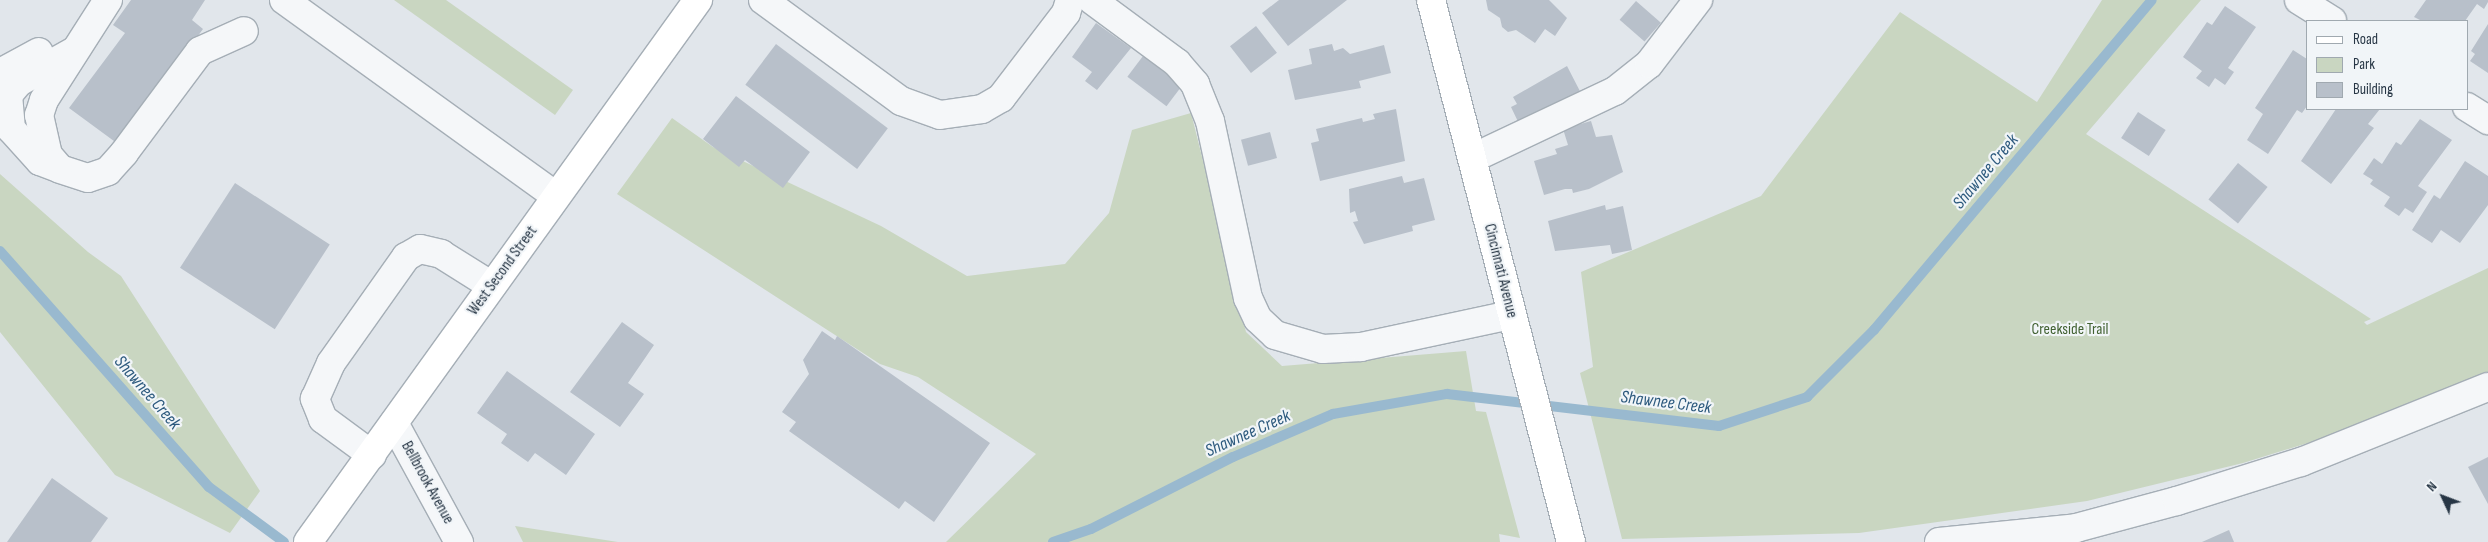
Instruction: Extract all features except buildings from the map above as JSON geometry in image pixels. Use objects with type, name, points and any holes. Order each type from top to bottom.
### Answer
[{"type":"main road","name":"West Second Street","points":[[313,536],[698,0]]},
{"type":"main road","name":"Cincinnati Avenue","points":[[1431,0],[1473,158],[1513,323],[1546,442],[1554,488],[1571,542]]},
{"type":"street","points":[[108,0],[44,100],[39,115],[48,155],[60,169],[88,178],[108,170],[200,51],[244,31]]},
{"type":"street","points":[[284,0],[556,196]]},
{"type":"street","points":[[763,0],[901,101],[940,116],[982,109],[1001,98],[1066,14],[1070,0]]},
{"type":"street","points":[[1092,0],[1177,64],[1194,84],[1210,121],[1248,298],[1258,319],[1275,335],[1324,349],[1361,347],[1513,323]]},
{"type":"street","points":[[1473,158],[1616,91],[1649,64],[1698,0]]},
{"type":"street","points":[[2299,0],[2330,20]]},
{"type":"street","points":[[0,74],[84,38]]},
{"type":"street","points":[[2468,108],[2488,120]]},
{"type":"street","points":[[372,455],[323,419],[315,399],[320,380],[348,338],[406,257],[420,249],[441,254],[492,286]]},
{"type":"street","points":[[1939,542],[2078,535],[2301,462],[2488,387]]},
{"type":"street","name":"Bellbrook Avenue","points":[[394,423],[459,542]]},
{"type":"green space","points":[[394,0],[446,0],[573,90],[555,115]]},
{"type":"green space","name":"Creekside Trail","points":[[2102,0],[2201,0],[2086,134],[2371,319],[2364,322],[2367,325],[2488,268],[2488,376],[2324,438],[2243,463],[2087,501],[1859,533],[1622,539],[1580,373],[1593,367],[1581,272],[1761,196],[1900,12],[2037,102]]},
{"type":"green space","points":[[1191,113],[1246,332],[1282,366],[1466,351],[1476,411],[1486,412],[1520,538],[1499,534],[1500,542],[946,542],[1036,454],[918,377],[880,364],[617,194],[672,118],[713,147],[881,226],[967,276],[1065,264],[1109,213],[1132,130]]},
{"type":"green space","points":[[0,174],[88,252],[121,276],[260,491],[230,533],[115,475],[0,332]]},
{"type":"green space","points":[[515,526],[618,542],[523,542]]},
{"type":"waterway","name":"Shawnee Creek","points":[[1053,542],[1091,529],[1233,457],[1333,414],[1447,394],[1719,426],[1807,397],[1874,330],[2152,0]]},
{"type":"waterway","name":"Shawnee Creek","points":[[0,251],[209,487],[284,542]]}]
